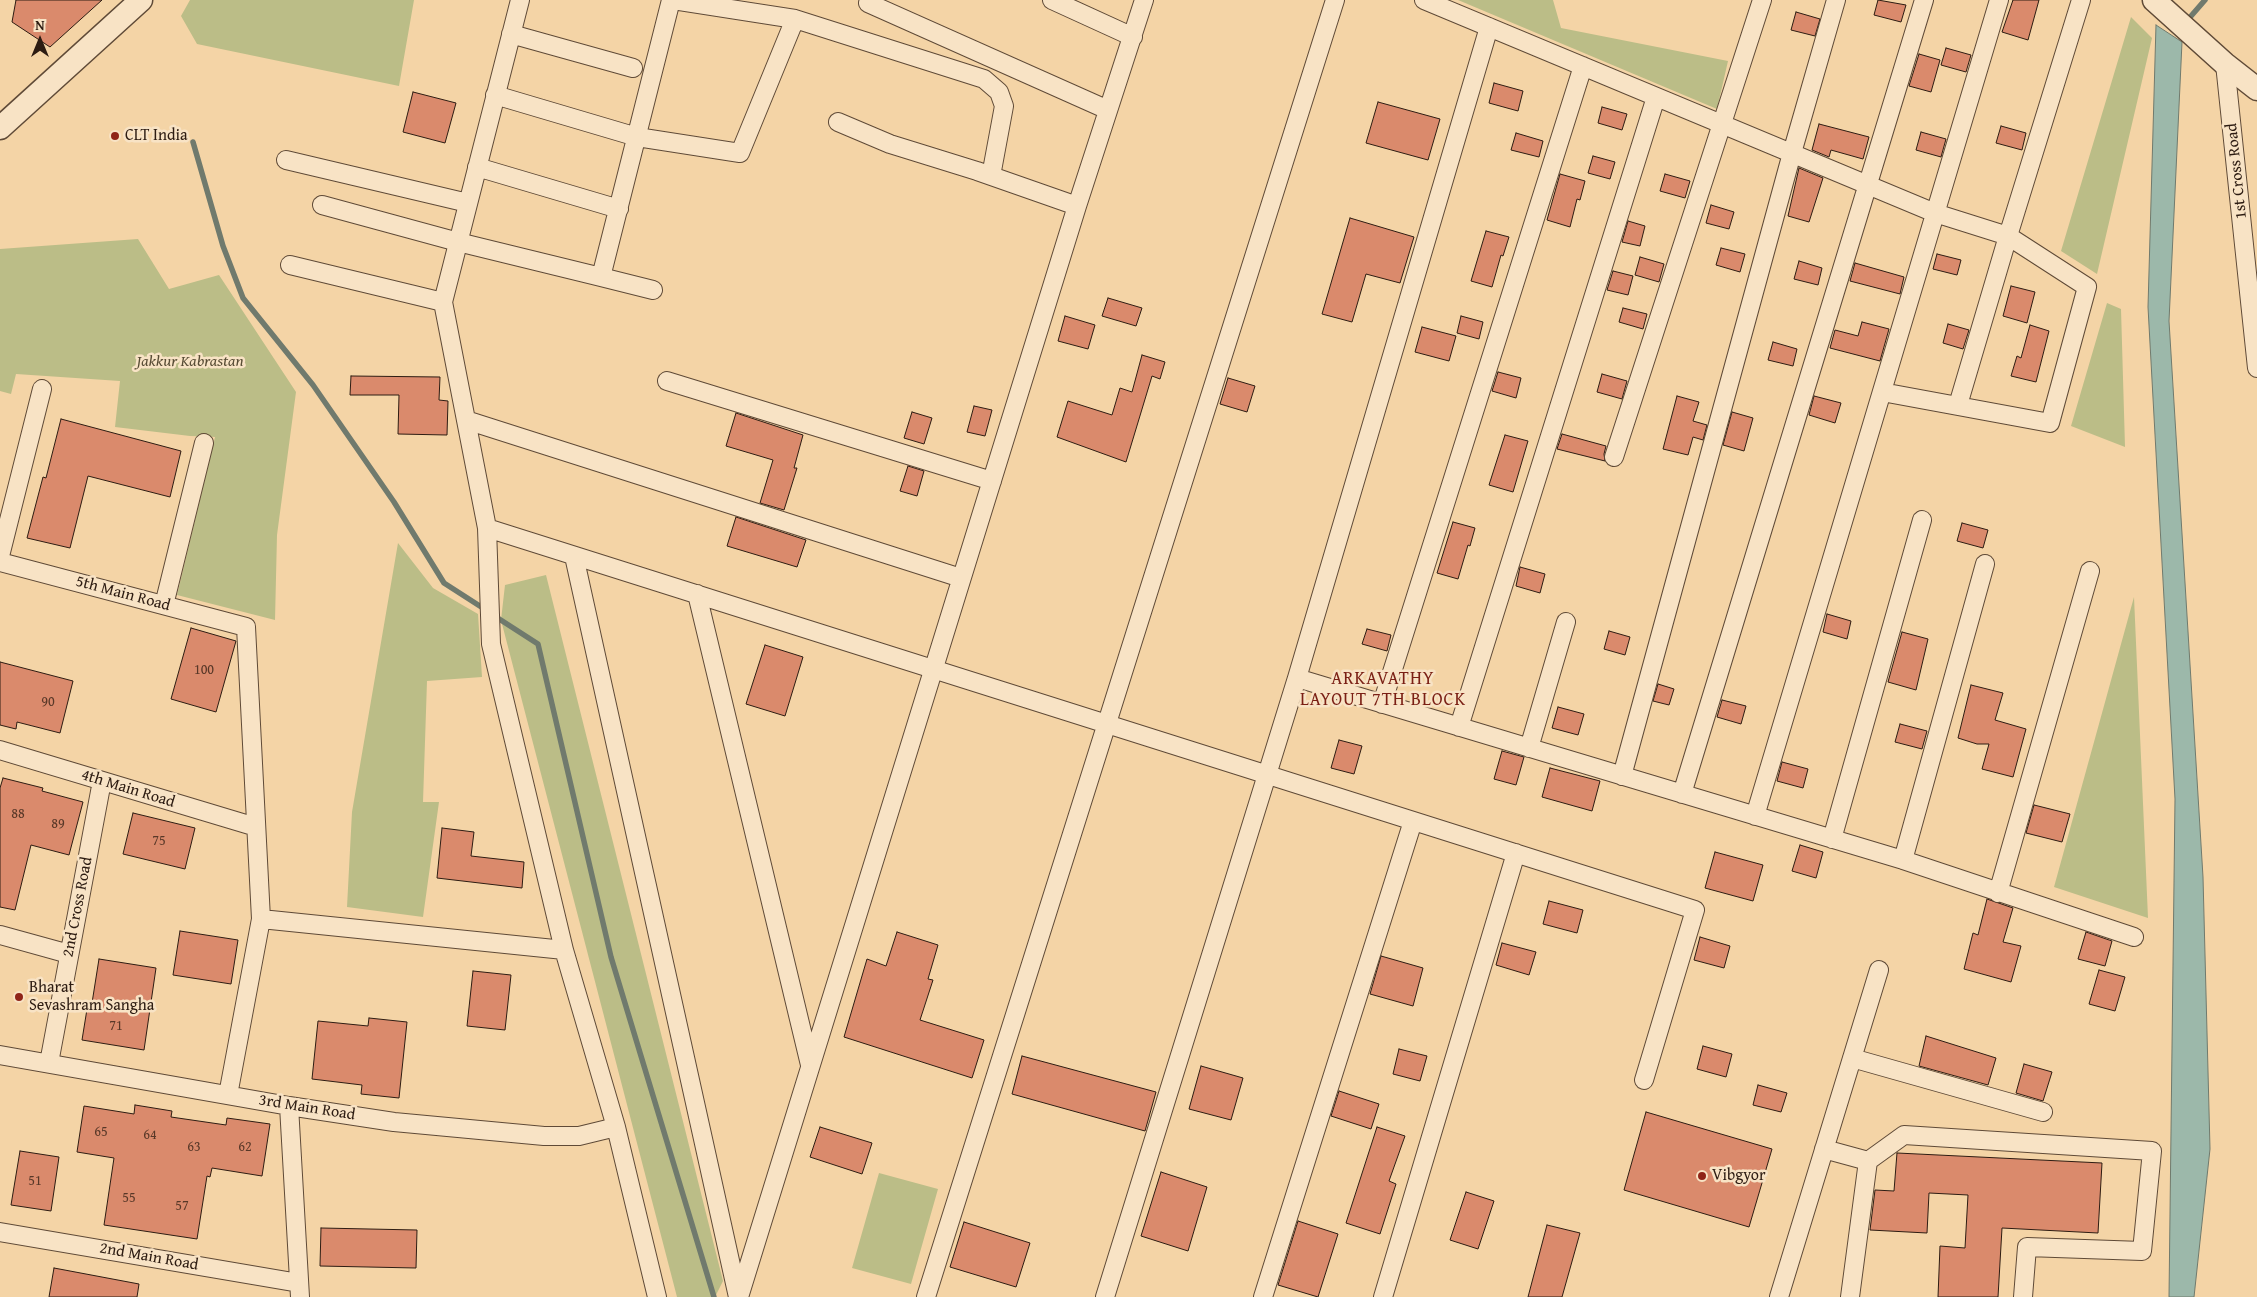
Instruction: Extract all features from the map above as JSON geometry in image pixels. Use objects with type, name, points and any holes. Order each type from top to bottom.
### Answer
[{"type":"street","points":[[520,0],[443,302],[487,528],[491,644],[564,950],[616,1127],[657,1297]]},
{"type":"street","points":[[601,277],[672,0],[795,19],[984,79],[999,92],[1004,106],[991,176]]},
{"type":"street","points":[[1052,0],[1132,37]]},
{"type":"street","points":[[738,1297],[1076,206],[1144,0]]},
{"type":"street","points":[[926,1297],[1335,0]]},
{"type":"street","points":[[1424,0],[1935,213],[2008,236],[2087,287],[2050,423],[1882,392]]},
{"type":"street","points":[[1614,457],[1762,0]]},
{"type":"street","points":[[1622,776],[1792,153],[1836,0]]},
{"type":"street","points":[[1682,794],[1924,0]]},
{"type":"street","points":[[1755,816],[1999,0]]},
{"type":"street","points":[[1958,405],[2008,236],[2082,0]]},
{"type":"street","points":[[0,128],[130,4]]},
{"type":"street","points":[[868,4],[1108,110]]},
{"type":"street","points":[[2159,4],[2257,89]]},
{"type":"street","points":[[495,95],[637,137],[740,153],[795,19]]},
{"type":"street","points":[[1105,1297],[1297,678],[1489,27]]},
{"type":"street","points":[[511,34],[633,68]]},
{"type":"street","name":"1st Cross Road","points":[[2226,64],[2257,368]]},
{"type":"street","points":[[1382,704],[1583,66]]},
{"type":"street","points":[[1459,727],[1656,97]]},
{"type":"street","points":[[838,122],[890,144],[991,176],[1076,206]]},
{"type":"street","points":[[286,160],[468,203]]},
{"type":"street","points":[[477,167],[619,208]]},
{"type":"street","points":[[322,205],[458,242],[653,290]]},
{"type":"street","points":[[290,265],[443,302]]},
{"type":"street","points":[[667,381],[992,481]]},
{"type":"street","points":[[0,556],[42,389]]},
{"type":"street","points":[[466,420],[961,578]]},
{"type":"street","points":[[164,605],[204,443]]},
{"type":"street","points":[[1832,839],[1922,520]]},
{"type":"street","points":[[487,528],[1695,910],[1644,1080]]},
{"type":"street","points":[[574,556],[738,1297]]},
{"type":"street","name":"5th Main Road","points":[[0,562],[246,627],[256,827]]},
{"type":"street","points":[[1903,860],[1985,564]]},
{"type":"street","points":[[1998,893],[2090,571]]},
{"type":"street","points":[[697,594],[810,1066]]},
{"type":"street","points":[[1529,748],[1566,622]]},
{"type":"street","points":[[1297,678],[1903,860],[2134,938]]},
{"type":"street","name":"4th Main Road","points":[[0,750],[256,827]]},
{"type":"street","name":"2nd Cross Road","points":[[49,1064],[102,781]]},
{"type":"street","points":[[1263,1297],[1414,821]]},
{"type":"street","points":[[228,1095],[261,919],[256,827]]},
{"type":"street","points":[[1383,1297],[1516,853]]},
{"type":"street","points":[[261,919],[564,950]]},
{"type":"street","points":[[0,935],[70,954]]},
{"type":"street","points":[[1779,1297],[1879,970]]},
{"type":"street","name":"3rd Main Road","points":[[0,1055],[289,1106],[404,1123],[544,1136],[579,1136],[616,1127]]},
{"type":"street","points":[[1852,1058],[2043,1112]]},
{"type":"street","points":[[289,1106],[299,1290]]},
{"type":"street","points":[[1850,1297],[1868,1161],[1904,1134],[2152,1151],[2142,1251],[2027,1247],[2023,1297]]},
{"type":"street","points":[[1824,1148],[1868,1161]]},
{"type":"street","name":"2nd Main Road","points":[[0,1232],[299,1290]]},
{"type":"green space","points":[[190,0],[414,0],[399,86],[197,44],[181,16]]},
{"type":"green space","points":[[1458,0],[1553,0],[1561,28],[1728,61],[1717,109]]},
{"type":"green space","points":[[2131,17],[2152,38],[2097,274],[2061,251]]},
{"type":"green space","name":"Jakkur Kabrastan","points":[[138,239],[169,289],[219,275],[296,392],[277,535],[275,620],[177,595],[215,437],[115,427],[120,381],[16,374],[11,394],[0,391],[0,249]]},
{"type":"green space","points":[[2107,303],[2121,309],[2125,447],[2071,426]]},
{"type":"green space","points":[[398,543],[433,588],[478,614],[482,677],[427,681],[423,802],[439,802],[423,917],[347,907],[352,812]]},
{"type":"green space","points":[[546,575],[723,1281],[715,1297],[677,1297],[501,620],[505,585]]},
{"type":"green space","points":[[2134,597],[2148,918],[2054,887]]},
{"type":"green space","points":[[879,1173],[938,1189],[911,1284],[852,1268]]},
{"type":"shaded area","points":[[2156,25],[2182,42],[2169,321],[2203,877],[2210,1149],[2194,1297],[2169,1297],[2175,799],[2148,307]]},
{"type":"building","points":[[16,0],[102,0],[50,47],[12,22]]},
{"type":"building","points":[[1878,0],[1906,5],[1901,22],[1874,15]]},
{"type":"building","points":[[2013,0],[2039,0],[2028,40],[2002,32]]},
{"type":"building","points":[[1796,12],[1820,19],[1815,36],[1791,30]]},
{"type":"building","points":[[1946,48],[1971,55],[1966,72],[1941,65]]},
{"type":"building","points":[[1919,54],[1940,60],[1931,92],[1909,86]]},
{"type":"building","points":[[1494,83],[1523,91],[1518,111],[1489,103]]},
{"type":"building","points":[[413,92],[456,103],[445,143],[403,132]]},
{"type":"building","points":[[1378,102],[1440,119],[1428,160],[1366,143]]},
{"type":"building","points":[[1602,107],[1627,114],[1622,130],[1598,123]]},
{"type":"building","points":[[1819,124],[1869,137],[1863,159],[1831,150],[1829,157],[1812,150]]},
{"type":"building","points":[[2001,126],[2026,133],[2022,150],[1996,143]]},
{"type":"building","points":[[1921,132],[1946,139],[1941,157],[1916,150]]},
{"type":"building","points":[[1516,133],[1543,141],[1539,157],[1511,150]]},
{"type":"building","points":[[1593,156],[1615,162],[1610,179],[1588,173]]},
{"type":"building","points":[[1799,168],[1823,178],[1809,222],[1788,216]]},
{"type":"building","points":[[1560,174],[1585,181],[1580,200],[1577,199],[1570,227],[1547,220]]},
{"type":"building","points":[[1665,174],[1690,181],[1685,198],[1660,191]]},
{"type":"building","points":[[1711,205],[1734,212],[1729,229],[1706,223]]},
{"type":"building","points":[[1350,218],[1414,237],[1400,283],[1366,274],[1352,322],[1322,314]]},
{"type":"building","points":[[1628,221],[1645,226],[1640,246],[1622,242]]},
{"type":"building","points":[[1486,231],[1509,237],[1503,256],[1501,255],[1492,287],[1471,281]]},
{"type":"building","points":[[1721,248],[1745,254],[1740,272],[1716,265]]},
{"type":"building","points":[[1937,254],[1961,260],[1957,275],[1933,269]]},
{"type":"building","points":[[1640,257],[1664,264],[1659,282],[1635,275]]},
{"type":"building","points":[[1799,261],[1822,268],[1818,285],[1794,279]]},
{"type":"building","points":[[1855,263],[1904,277],[1900,294],[1850,281]]},
{"type":"building","points":[[1613,271],[1633,276],[1628,295],[1607,290]]},
{"type":"building","points":[[2011,286],[2035,292],[2027,323],[2003,316]]},
{"type":"building","points":[[1108,298],[1142,308],[1136,326],[1102,316]]},
{"type":"building","points":[[1623,308],[1647,314],[1643,329],[1619,322]]},
{"type":"building","points":[[1065,316],[1095,325],[1088,349],[1058,341]]},
{"type":"building","points":[[1461,316],[1483,322],[1479,339],[1457,333]]},
{"type":"building","points":[[1862,322],[1889,329],[1880,361],[1830,348],[1835,330],[1858,336]]},
{"type":"building","points":[[1948,324],[1969,330],[1963,349],[1943,343]]},
{"type":"building","points":[[2030,325],[2049,331],[2036,382],[2011,376],[2017,356],[2021,358]]},
{"type":"building","points":[[1422,327],[1456,336],[1449,361],[1415,352]]},
{"type":"building","points":[[1773,342],[1797,349],[1793,366],[1768,360]]},
{"type":"building","points":[[1142,355],[1165,362],[1160,379],[1152,376],[1126,462],[1057,437],[1068,401],[1112,415],[1120,388],[1132,392]]},
{"type":"building","points":[[1498,372],[1521,378],[1516,398],[1492,391]]},
{"type":"building","points":[[1602,374],[1627,381],[1622,399],[1597,392]]},
{"type":"building","points":[[351,376],[440,377],[439,400],[448,401],[447,435],[398,434],[399,395],[350,395]]},
{"type":"building","points":[[1228,378],[1255,386],[1247,412],[1220,404]]},
{"type":"building","points":[[1677,396],[1699,402],[1693,421],[1707,425],[1703,440],[1693,437],[1688,455],[1663,449]]},
{"type":"building","points":[[1814,396],[1841,403],[1835,423],[1809,415]]},
{"type":"building","points":[[974,406],[992,410],[985,436],[967,432]]},
{"type":"building","points":[[912,412],[932,418],[924,444],[904,438]]},
{"type":"building","points":[[1732,412],[1753,418],[1744,451],[1723,445]]},
{"type":"building","points":[[736,413],[803,435],[794,468],[797,468],[784,510],[760,503],[773,460],[726,446]]},
{"type":"building","points":[[61,419],[181,451],[170,497],[88,476],[70,548],[27,538],[43,477],[46,478]]},
{"type":"building","points":[[1562,434],[1606,446],[1605,461],[1557,449]]},
{"type":"building","points":[[1505,435],[1528,441],[1513,492],[1489,485]]},
{"type":"building","points":[[908,466],[924,471],[917,496],[900,491]]},
{"type":"building","points":[[736,517],[806,540],[797,567],[727,546]]},
{"type":"building","points":[[1453,522],[1475,528],[1458,579],[1437,573]]},
{"type":"building","points":[[1962,523],[1988,530],[1983,548],[1957,541]]},
{"type":"building","points":[[1520,567],[1545,574],[1540,593],[1516,586]]},
{"type":"building","points":[[1827,614],[1851,621],[1847,639],[1823,632]]},
{"type":"building","points":[[191,628],[236,641],[216,712],[171,699]]},
{"type":"building","points":[[1367,629],[1391,635],[1387,651],[1362,644]]},
{"type":"building","points":[[1609,631],[1630,637],[1625,655],[1604,649]]},
{"type":"building","points":[[1902,632],[1928,639],[1916,690],[1888,682]]},
{"type":"building","points":[[765,645],[803,657],[785,716],[746,704]]},
{"type":"building","points":[[0,662],[73,681],[60,733],[17,722],[16,729],[0,725]]},
{"type":"building","points":[[1658,684],[1674,689],[1669,705],[1653,701]]},
{"type":"building","points":[[1971,685],[2003,693],[1995,720],[2026,729],[2013,777],[1982,769],[1989,744],[1977,744],[1958,738]]},
{"type":"building","points":[[1722,700],[1746,706],[1741,724],[1717,717]]},
{"type":"building","points":[[1558,707],[1584,714],[1578,735],[1552,728]]},
{"type":"building","points":[[1900,724],[1927,731],[1922,749],[1895,742]]},
{"type":"building","points":[[1339,740],[1362,746],[1354,774],[1331,768]]},
{"type":"building","points":[[1502,751],[1524,757],[1516,785],[1494,779]]},
{"type":"building","points":[[1782,762],[1808,769],[1803,788],[1777,781]]},
{"type":"building","points":[[1550,768],[1600,781],[1592,811],[1542,797]]},
{"type":"building","points":[[3,778],[43,788],[42,791],[83,802],[69,855],[31,845],[15,910],[0,907],[0,788]]},
{"type":"building","points":[[2034,805],[2070,814],[2062,842],[2026,833]]},
{"type":"building","points":[[133,813],[195,828],[185,869],[123,854]]},
{"type":"building","points":[[442,828],[474,832],[471,856],[524,862],[522,888],[437,878]]},
{"type":"building","points":[[1800,845],[1823,852],[1816,878],[1792,871]]},
{"type":"building","points":[[1715,852],[1763,865],[1753,901],[1705,888]]},
{"type":"building","points":[[1987,899],[2013,908],[2003,942],[2021,946],[2011,982],[1964,969],[1973,933],[1978,935]]},
{"type":"building","points":[[1549,901],[1583,910],[1577,933],[1543,924]]},
{"type":"building","points":[[180,931],[238,940],[231,984],[173,975]]},
{"type":"building","points":[[897,932],[938,945],[928,979],[933,980],[920,1020],[984,1040],[972,1078],[844,1037],[867,959],[886,966]]},
{"type":"building","points":[[2086,932],[2112,941],[2105,966],[2078,959]]},
{"type":"building","points":[[1700,937],[1730,946],[1724,968],[1694,960]]},
{"type":"building","points":[[1502,943],[1536,952],[1529,975],[1496,965]]},
{"type":"building","points":[[1381,956],[1423,968],[1413,1006],[1370,994]]},
{"type":"building","points":[[99,959],[156,968],[144,1050],[82,1040],[88,1003],[92,1003]]},
{"type":"building","points":[[2099,970],[2125,977],[2115,1011],[2089,1004]]},
{"type":"building","points":[[473,971],[511,975],[505,1030],[467,1026]]},
{"type":"building","points":[[369,1018],[407,1022],[399,1098],[361,1094],[362,1085],[312,1079],[318,1021],[368,1026]]},
{"type":"building","points":[[1926,1036],[1996,1058],[1988,1085],[1919,1066]]},
{"type":"building","points":[[1703,1046],[1732,1054],[1726,1077],[1697,1069]]},
{"type":"building","points":[[1399,1049],[1427,1056],[1420,1081],[1393,1074]]},
{"type":"building","points":[[1022,1056],[1156,1092],[1145,1131],[1012,1094]]},
{"type":"building","points":[[2024,1064],[2052,1072],[2043,1101],[2016,1093]]},
{"type":"building","points":[[1201,1066],[1243,1078],[1231,1120],[1189,1109]]},
{"type":"building","points":[[1758,1085],[1787,1093],[1781,1112],[1753,1105]]},
{"type":"building","points":[[1339,1091],[1379,1104],[1371,1129],[1331,1116]]},
{"type":"building","points":[[135,1105],[172,1111],[171,1117],[226,1125],[227,1118],[270,1124],[262,1176],[212,1168],[210,1177],[207,1176],[197,1239],[104,1225],[114,1158],[77,1152],[84,1106],[134,1114]]},
{"type":"building","points":[[1646,1112],[1772,1149],[1749,1227],[1624,1190]]},
{"type":"building","points":[[820,1127],[872,1143],[862,1174],[810,1157]]},
{"type":"building","points":[[1377,1127],[1405,1136],[1389,1181],[1396,1184],[1380,1234],[1346,1223]]},
{"type":"building","points":[[20,1151],[59,1157],[51,1211],[11,1205]]},
{"type":"building","points":[[1897,1153],[2102,1163],[2098,1233],[2002,1228],[1998,1297],[1938,1297],[1940,1246],[1965,1248],[1968,1195],[1929,1193],[1927,1233],[1870,1230],[1875,1190],[1894,1191]]},
{"type":"building","points":[[1161,1172],[1207,1187],[1188,1251],[1141,1236]]},
{"type":"building","points":[[1466,1192],[1494,1201],[1478,1249],[1450,1240]]},
{"type":"building","points":[[1298,1221],[1338,1234],[1318,1297],[1278,1285]]},
{"type":"building","points":[[964,1222],[1030,1243],[1016,1287],[950,1267]]},
{"type":"building","points":[[1547,1225],[1580,1233],[1562,1297],[1528,1297]]},
{"type":"building","points":[[321,1228],[417,1230],[416,1268],[320,1266]]},
{"type":"building","points":[[54,1268],[139,1284],[137,1297],[49,1297]]},
{"type":"waterway","points":[[2185,23],[2205,0]]},
{"type":"waterway","points":[[193,142],[223,246],[243,298],[313,385],[394,502],[444,583],[486,610]]},
{"type":"waterway","points":[[493,615],[538,644],[611,957],[714,1297]]},
{"type":"place","name":"CLT India","points":[[115,136]]},
{"type":"place","name":"Bharat Sevashram Sangha","points":[[19,997]]},
{"type":"place","name":"Vibgyor","points":[[1702,1176]]},
{"type":"district","name":"ARKAVATHY LAYOUT 7TH BLOCK","points":[[1383,690]]}]
